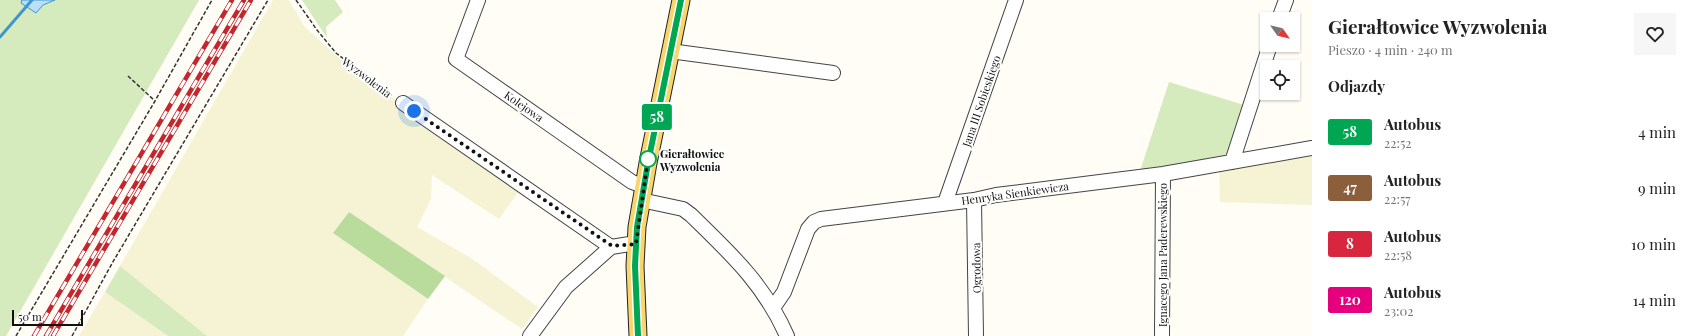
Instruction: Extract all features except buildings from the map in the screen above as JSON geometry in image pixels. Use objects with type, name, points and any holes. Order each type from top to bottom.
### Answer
[{"type":"main road","points":[[638,336],[636,244],[642,193],[681,0]]},
{"type":"street","name":"Kolejowa","points":[[478,0],[456,58],[632,182],[642,193]]},
{"type":"street","name":"Jana III Sobieskiego","points":[[945,203],[1016,0]]},
{"type":"street","points":[[1282,12],[1286,0]]},
{"type":"street","points":[[670,52],[833,73]]},
{"type":"street","points":[[1232,162],[1268,52]]},
{"type":"street","name":"Wyzwolenia","points":[[403,103],[612,246]]},
{"type":"street","name":"Henryka Sienkiewicza","points":[[773,308],[784,292],[805,234],[814,222],[827,217],[974,200],[996,195],[1163,174],[1312,148]]},
{"type":"street","name":"Ignacego Jana Paderewskiego","points":[[1162,336],[1163,174]]},
{"type":"street","points":[[642,193],[682,209],[692,215],[746,270],[773,308],[786,336]]},
{"type":"street","name":"Ogrodowa","points":[[974,200],[976,336]]},
{"type":"street","points":[[530,336],[566,287],[612,246],[636,244]]},
{"type":"path","points":[[16,336],[155,101],[212,0]]},
{"type":"path","points":[[72,336],[114,260],[268,0]]},
{"type":"path","name":"Wyzwolenia","points":[[296,0],[317,30],[336,53],[370,81],[403,103]]},
{"type":"path","points":[[128,76],[155,101]]},
{"type":"shaded area","points":[[273,0],[289,0],[304,26],[352,70],[521,188],[499,219],[432,175],[431,199],[417,227],[471,258],[538,307],[522,329],[349,212],[333,233],[428,299],[403,336],[207,336],[120,266]]},
{"type":"shaded area","points":[[1312,153],[1312,205],[1220,202],[1219,168]]},
{"type":"shaded area","points":[[105,292],[168,336],[79,336]]},
{"type":"green space","points":[[0,0],[199,0],[6,336],[0,336]]},
{"type":"green space","points":[[302,0],[335,0],[343,12],[326,27],[327,38]]},
{"type":"green space","points":[[1169,82],[1244,105],[1226,158],[1140,171]]},
{"type":"green space","points":[[349,212],[445,276],[428,299],[333,233]]},
{"type":"green space","points":[[120,266],[207,336],[168,336],[105,292]]},
{"type":"water","points":[[22,0],[55,0],[43,5],[36,13],[21,3]]},
{"type":"waterway","points":[[0,37],[32,0]]},
{"type":"railway","points":[[34,336],[232,0]]},
{"type":"railway","points":[[46,336],[244,0]]},
{"type":"railway","points":[[53,336],[251,0]]},
{"type":"bus line","name":"58","points":[[638,336],[635,266],[637,227],[648,163],[681,0]]},
{"type":"place","name":"Gierałtowice Wyzwolenia","points":[[648,159]]},
{"type":"route","points":[[414,111],[612,246],[636,244],[637,227],[648,159]]}]
